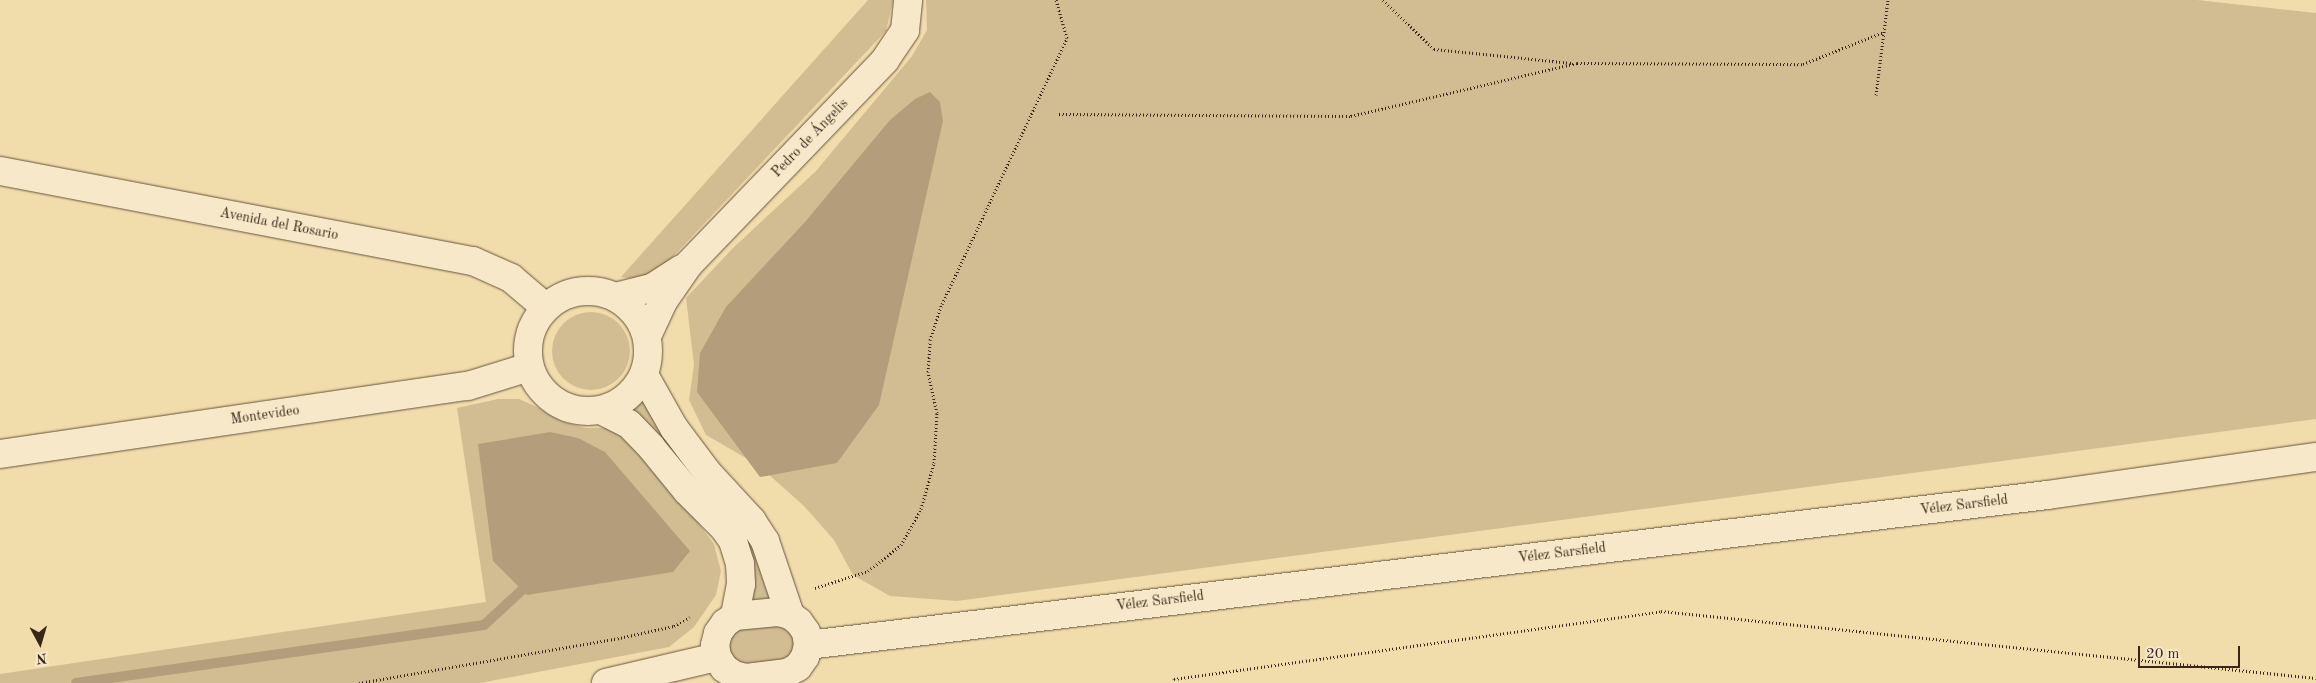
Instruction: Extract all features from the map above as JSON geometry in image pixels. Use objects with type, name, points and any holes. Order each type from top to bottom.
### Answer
[{"type":"street","name":"Pedro de Ángelis","points":[[647,336],[664,300],[689,264],[885,60],[905,30],[908,0]]},
{"type":"street","name":"Avenida del Rosario","points":[[0,171],[473,261],[511,278],[545,307]]},
{"type":"street","name":"Pedro de Ángelis","points":[[615,297],[652,288],[689,264]]},
{"type":"street","points":[[579,291],[597,291],[615,297],[630,307],[640,320],[647,336],[648,356],[644,375],[633,391],[619,403],[601,410],[583,412],[565,407],[549,398],[536,384],[529,367],[527,352],[529,335],[535,320],[545,307],[560,296],[579,291]]},
{"type":"street","name":"Montevideo","points":[[0,454],[468,386],[529,367]]},
{"type":"street","points":[[644,375],[674,428],[707,472],[752,521],[765,541],[790,615]]},
{"type":"street","points":[[601,410],[629,424],[651,447],[687,491],[724,528],[733,541],[740,564],[737,608],[718,633],[715,645],[717,657],[724,668],[734,675],[746,678],[787,673],[798,667],[805,657],[808,645],[806,632],[799,622],[790,615],[778,612],[737,608]]},
{"type":"street","name":"Vélez Sarsfield","points":[[808,645],[2048,495],[2316,457]]},
{"type":"street","points":[[606,683],[717,657]]},
{"type":"path","points":[[814,589],[868,571],[901,545],[921,509],[934,462],[937,413],[928,372],[930,340],[942,304],[1067,38],[1056,0]]},
{"type":"path","points":[[1383,0],[1434,49],[1577,63],[1803,64],[1884,32]]},
{"type":"path","points":[[1876,95],[1888,0]]},
{"type":"path","points":[[1058,114],[1350,116],[1577,63]]},
{"type":"path","points":[[359,683],[624,637],[674,626],[709,606],[737,608]]},
{"type":"path","points":[[1174,683],[1174,679],[1661,611],[2316,678]]},
{"type":"shaded area","points":[[868,0],[893,0],[886,31],[667,263],[638,280],[621,277]]},
{"type":"shaded area","points":[[926,0],[2197,0],[2316,13],[2316,419],[957,601],[890,596],[853,575],[834,540],[804,506],[758,465],[706,435],[689,400],[694,365],[686,298],[733,248],[816,171],[912,56],[927,30]]},
{"type":"shaded area","points":[[930,92],[940,102],[943,121],[879,405],[837,463],[760,477],[697,392],[700,353],[726,307],[805,222],[890,120],[915,99]]},
{"type":"shaded area","points":[[583,312],[599,312],[613,318],[624,329],[630,343],[630,359],[624,373],[613,384],[599,390],[583,390],[569,384],[558,373],[552,359],[552,343],[558,329],[569,318]]},
{"type":"shaded area","points":[[643,390],[752,534],[768,583],[769,605],[751,607],[750,586],[621,412],[637,403]]},
{"type":"shaded area","points":[[498,399],[519,399],[561,421],[586,428],[608,428],[626,437],[684,504],[714,544],[721,571],[716,595],[694,627],[669,647],[480,683],[0,683],[0,674],[486,602],[457,408]]},
{"type":"shaded area","points":[[550,432],[578,438],[605,452],[690,551],[673,572],[527,595],[493,561],[478,444]]},
{"type":"shaded area","points":[[783,621],[798,645],[790,662],[749,671],[732,663],[727,636],[733,628]]},
{"type":"waterway","points":[[76,683],[484,625],[522,590]]}]
